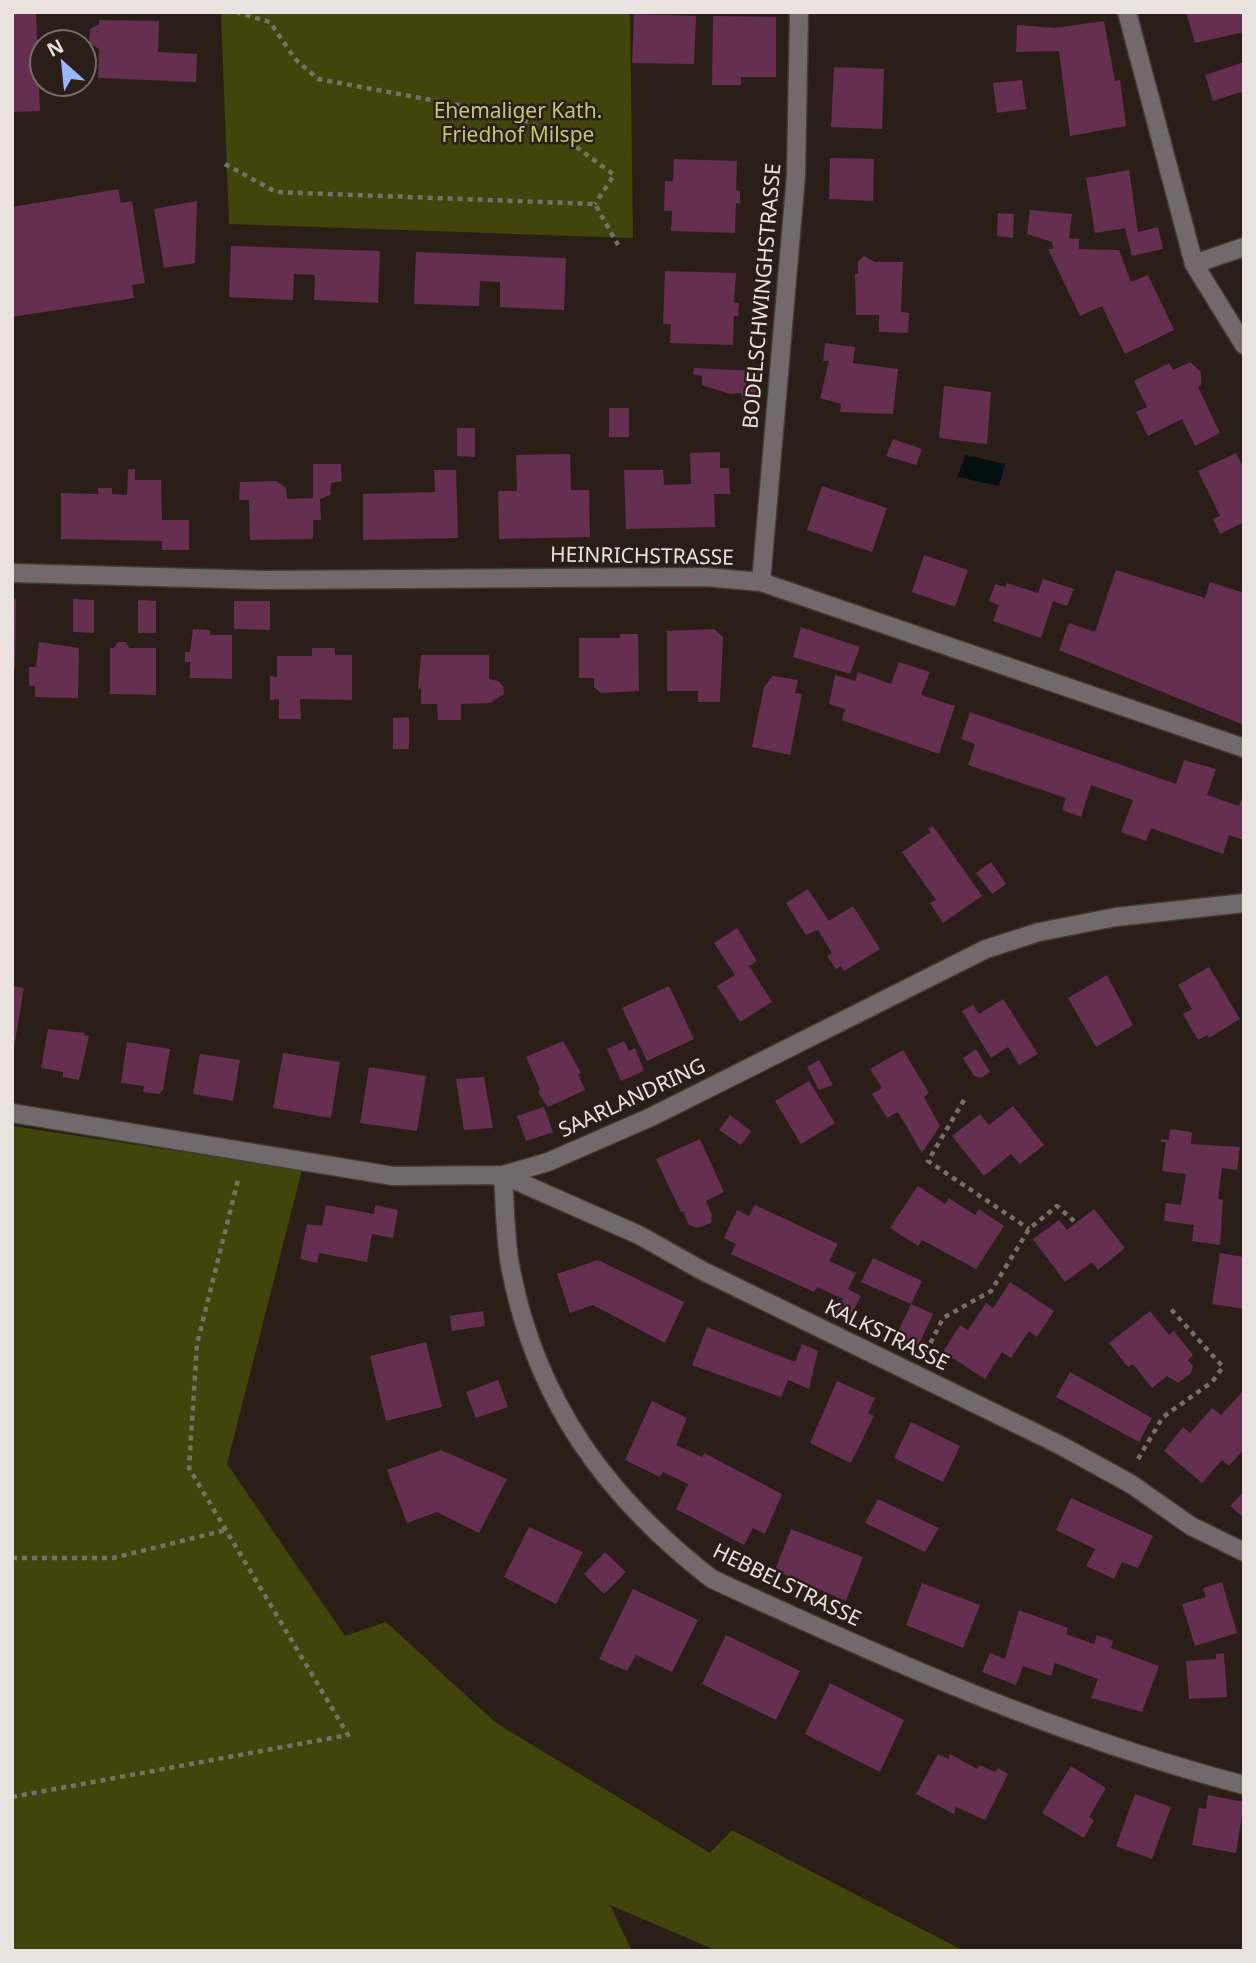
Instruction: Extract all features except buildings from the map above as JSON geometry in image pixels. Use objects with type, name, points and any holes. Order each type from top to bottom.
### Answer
[{"type":"street","name":"BODELSCHWINGHSTRASSE","points":[[761,582],[796,175],[799,12]]},
{"type":"street","points":[[1127,12],[1194,264],[1244,345]]},
{"type":"street","points":[[1194,264],[1244,247]]},
{"type":"street","name":"HEINRICHSTRASSE","points":[[12,573],[267,580],[705,577],[761,582],[1244,748]]},
{"type":"street","name":"SAARLANDRING","points":[[12,1113],[393,1176],[503,1175],[548,1162],[652,1116],[986,949],[1039,932],[1116,917],[1244,903]]},
{"type":"street","name":"KALKSTRASSE","points":[[503,1175],[639,1235],[703,1271],[1060,1445],[1125,1481],[1191,1526],[1244,1552]]},
{"type":"street","name":"HEBBELSTRASSE","points":[[503,1175],[510,1265],[533,1350],[575,1437],[613,1489],[674,1550],[712,1579],[986,1701],[1164,1764],[1244,1785]]},
{"type":"path","points":[[236,12],[271,22],[295,59],[318,79],[507,114],[563,137],[614,175],[595,204]]},
{"type":"path","points":[[225,164],[276,192],[595,204]]},
{"type":"path","points":[[595,204],[618,244]]},
{"type":"path","points":[[964,1100],[928,1161],[1029,1229]]},
{"type":"path","points":[[12,1797],[348,1735],[189,1468],[197,1344],[245,1151]]},
{"type":"path","points":[[915,1374],[943,1318],[991,1291],[1029,1229],[1057,1206],[1074,1221]]},
{"type":"path","points":[[1125,1481],[1163,1417],[1212,1382],[1223,1367],[1169,1307]]},
{"type":"path","points":[[12,1558],[113,1558],[226,1530]]},
{"type":"green space","name":"Ehemaliger Kath. Friedhof Milspe","points":[[221,12],[630,12],[633,238],[229,224]]},
{"type":"green space","points":[[12,1126],[302,1170],[227,1464],[345,1636],[386,1622],[496,1723],[710,1853],[732,1830],[964,1951],[718,1951],[610,1905],[632,1951],[12,1951]]},
{"type":"shaded area","points":[[965,455],[1005,464],[999,486],[958,477]]}]
